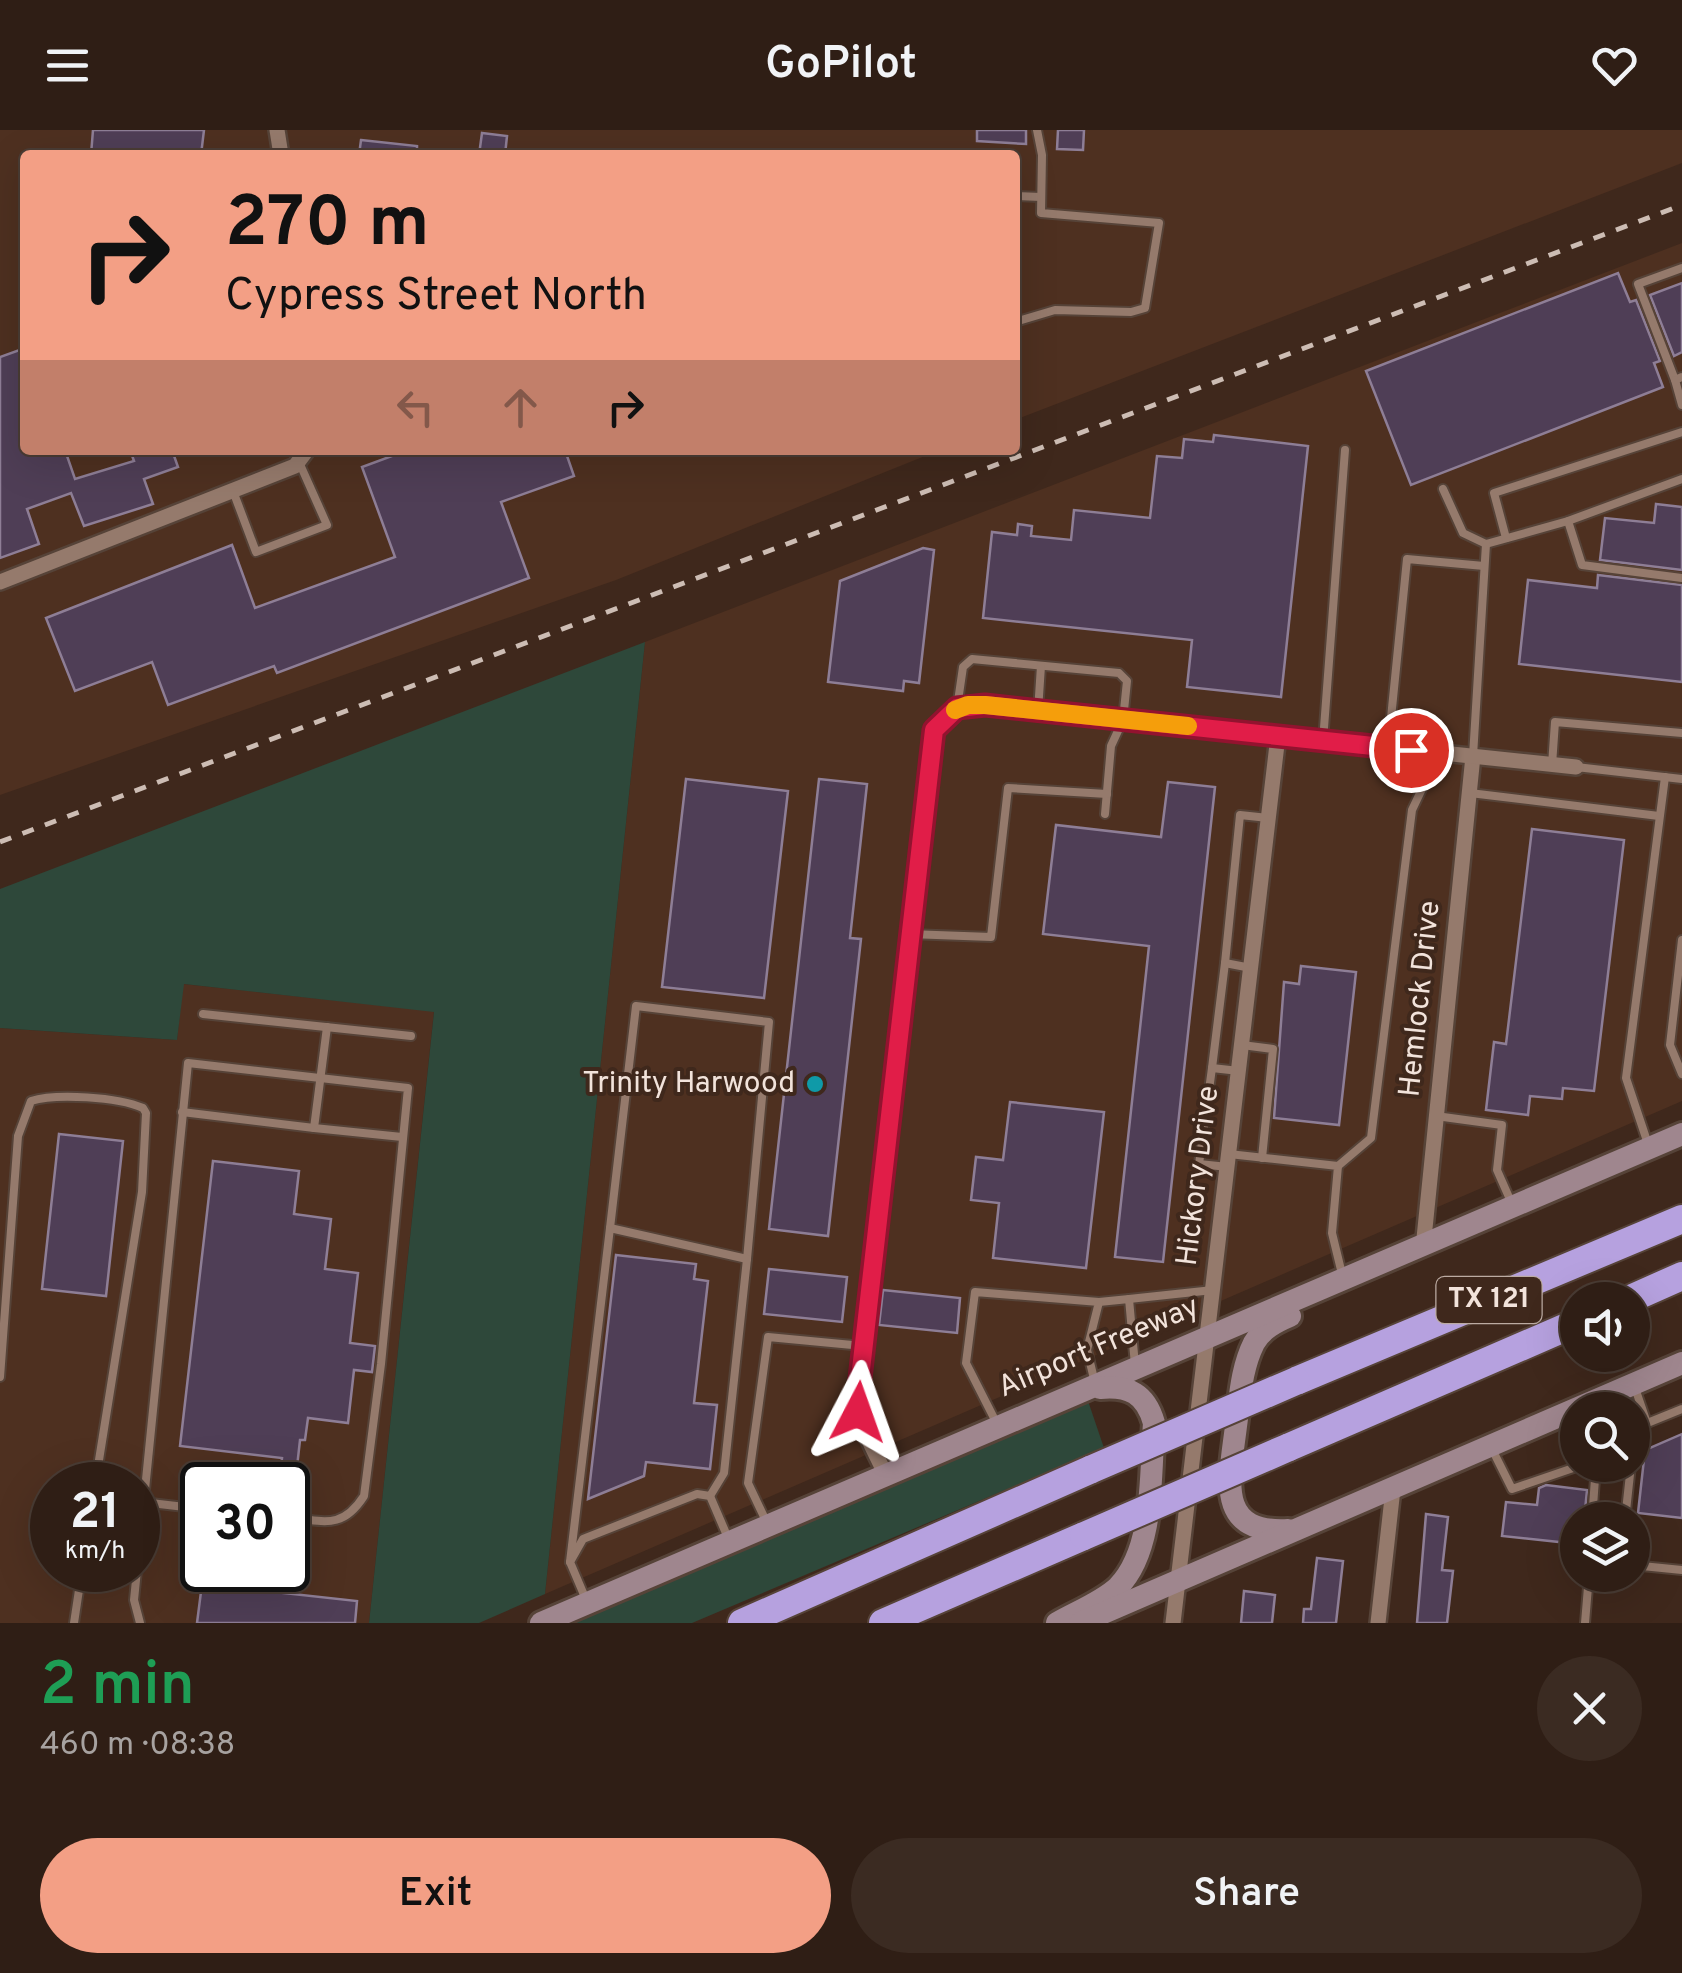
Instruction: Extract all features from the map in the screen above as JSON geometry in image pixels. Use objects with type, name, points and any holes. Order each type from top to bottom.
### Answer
[{"type":"highway","name":"TX 121","points":[[742,1623],[1296,1381],[1682,1219]]},
{"type":"highway","points":[[1650,1290],[1682,1276]]},
{"type":"highway","name":"TX 121","points":[[883,1623],[1560,1330]]},
{"type":"main road","name":"Airport Freeway","points":[[541,1623],[1682,1134]]},
{"type":"main road","points":[[1299,1530],[1266,1532],[1248,1523],[1236,1511],[1228,1490],[1242,1374],[1255,1340],[1271,1324],[1333,1296],[1344,1278]]},
{"type":"main road","points":[[1620,1392],[1682,1363]]},
{"type":"main road","points":[[1058,1623],[1116,1588],[1134,1564],[1144,1533],[1154,1423],[1150,1409],[1144,1398],[1118,1386],[1090,1386]]},
{"type":"main road","points":[[1080,1623],[1560,1420]]},
{"type":"street","points":[[0,582],[232,490],[303,456]]},
{"type":"street","points":[[886,1474],[858,1412],[934,730],[957,708],[985,705],[1576,767]]},
{"type":"street","name":"Hickory Drive","points":[[1173,1623],[1278,736]]},
{"type":"street","name":"Hemlock Drive","points":[[1423,1248],[1473,756]]},
{"type":"street","points":[[1378,1623],[1393,1489]]},
{"type":"lane","points":[[1020,320],[1055,310],[1131,312],[1145,308],[1159,223],[1041,213],[1042,155],[1037,130]]},
{"type":"lane","points":[[1020,196],[1041,197]]},
{"type":"lane","points":[[1682,268],[1638,284],[1678,378],[1682,405]]},
{"type":"lane","points":[[1506,538],[1494,493],[1682,432]]},
{"type":"lane","points":[[1323,741],[1345,450]]},
{"type":"lane","points":[[232,490],[256,552],[327,525],[303,456]]},
{"type":"lane","points":[[1442,488],[1463,533],[1486,544],[1568,521],[1682,480]]},
{"type":"lane","points":[[1568,521],[1582,565],[1682,578]]},
{"type":"lane","points":[[1473,756],[1486,544]]},
{"type":"lane","points":[[1388,748],[1407,559],[1484,566]]},
{"type":"lane","points":[[957,708],[963,668],[972,659],[1120,673],[1127,681],[1123,720],[1111,746],[1106,814]]},
{"type":"lane","points":[[1038,711],[1040,666]]},
{"type":"lane","points":[[1552,764],[1555,722],[1682,733]]},
{"type":"lane","points":[[1344,1278],[1332,1234],[1338,1166],[1371,1138],[1412,810],[1430,772],[1433,752]]},
{"type":"lane","points":[[1576,767],[1682,779]]},
{"type":"lane","points":[[1650,1148],[1626,1078],[1664,776]]},
{"type":"lane","points":[[909,934],[991,937],[1008,788],[1107,794]]},
{"type":"lane","points":[[1470,792],[1660,816]]},
{"type":"lane","points":[[1268,818],[1240,814],[1199,1164],[1262,1158],[1338,1166]]},
{"type":"lane","points":[[1682,940],[1678,1014],[1670,1045],[1682,1074]]},
{"type":"lane","points":[[1225,964],[1251,968]]},
{"type":"lane","points":[[588,1603],[570,1562],[636,1006],[769,1022],[724,1473],[710,1496]]},
{"type":"lane","points":[[204,1014],[410,1036]]},
{"type":"lane","points":[[314,1128],[326,1026]]},
{"type":"lane","points":[[1242,1045],[1272,1049],[1262,1158]]},
{"type":"lane","points":[[146,1462],[188,1063],[408,1088],[364,1496],[353,1513],[336,1522],[310,1519]]},
{"type":"lane","points":[[1212,1068],[1239,1072]]},
{"type":"lane","points":[[0,1377],[18,1136],[31,1101],[44,1097],[110,1101],[143,1108],[146,1113],[142,1192],[100,1462]]},
{"type":"lane","points":[[182,1112],[402,1137]]},
{"type":"lane","points":[[1436,1116],[1502,1124],[1497,1170],[1514,1208]]},
{"type":"lane","points":[[610,1228],[748,1258]]},
{"type":"lane","points":[[998,1426],[966,1362],[974,1292],[1099,1302],[1212,1290]]},
{"type":"lane","points":[[1128,1299],[1136,1368]]},
{"type":"lane","points":[[1090,1386],[1087,1350],[1099,1302]]},
{"type":"lane","points":[[768,1525],[748,1484],[768,1337],[864,1346]]},
{"type":"lane","points":[[1634,1384],[1637,1392]]},
{"type":"lane","points":[[1650,1422],[1682,1408]]},
{"type":"lane","points":[[1491,1447],[1512,1489],[1560,1473]]},
{"type":"lane","points":[[570,1562],[583,1538],[696,1494],[710,1496]]},
{"type":"lane","points":[[710,1496],[730,1542]]},
{"type":"lane","points":[[1650,1566],[1682,1570]]},
{"type":"lane","points":[[74,1623],[79,1592]]},
{"type":"lane","points":[[135,1592],[140,1623]]},
{"type":"lane","points":[[1585,1623],[1587,1592]]},
{"type":"shaded area","points":[[0,130],[1682,130],[1682,163],[1020,418],[1020,150],[20,150],[20,455],[928,455],[616,580],[0,795]]},
{"type":"shaded area","points":[[1682,243],[1682,1101],[545,1594],[645,642]]},
{"type":"shaded area","points":[[183,984],[434,1011],[369,1623],[0,1623],[0,1028],[177,1040]]},
{"type":"green space","points":[[645,642],[545,1594],[479,1623],[369,1623],[434,1012],[184,984],[177,1040],[0,1028],[0,889]]},
{"type":"green space","points":[[1087,1398],[1104,1448],[692,1623],[564,1623]]},
{"type":"building","points":[[93,130],[204,130],[202,150],[91,150]]},
{"type":"building","points":[[977,130],[1026,130],[1026,144],[977,141]]},
{"type":"building","points":[[1058,130],[1084,130],[1083,150],[1057,149]]},
{"type":"building","points":[[482,133],[507,136],[506,150],[480,150]]},
{"type":"building","points":[[361,140],[417,146],[417,150],[360,150]]},
{"type":"building","points":[[1618,273],[1630,302],[1636,300],[1660,361],[1654,363],[1663,387],[1411,485],[1366,371]]},
{"type":"building","points":[[1682,283],[1682,352],[1674,356],[1650,295]]},
{"type":"building","points":[[20,350],[20,455],[67,455],[75,479],[134,461],[132,455],[174,455],[178,467],[144,479],[153,504],[84,526],[71,493],[27,509],[39,544],[0,558],[0,357]]},
{"type":"building","points":[[1214,435],[1308,446],[1281,697],[1187,687],[1192,640],[983,618],[992,532],[1017,535],[1018,524],[1032,526],[1031,536],[1071,540],[1074,510],[1150,518],[1157,456],[1182,458],[1184,439],[1213,442]]},
{"type":"building","points":[[394,455],[567,455],[574,476],[501,502],[529,578],[277,673],[274,666],[168,705],[152,662],[75,691],[46,618],[232,545],[255,608],[395,557],[362,467]]},
{"type":"building","points":[[1656,504],[1682,507],[1682,570],[1600,560],[1605,518],[1654,523]]},
{"type":"building","points":[[923,548],[934,550],[919,683],[904,681],[903,691],[828,682],[840,581]]},
{"type":"building","points":[[1598,575],[1682,585],[1682,682],[1519,664],[1528,580],[1597,588]]},
{"type":"building","points":[[686,779],[788,791],[764,998],[662,987]]},
{"type":"building","name":"Trinity Harwood","points":[[819,779],[867,784],[850,938],[861,939],[828,1236],[769,1229]]},
{"type":"building","points":[[1168,782],[1215,787],[1163,1262],[1115,1257],[1149,946],[1043,934],[1056,825],[1161,837]]},
{"type":"building","points":[[1532,829],[1624,840],[1594,1091],[1563,1088],[1562,1099],[1530,1096],[1528,1115],[1486,1110],[1494,1042],[1506,1044]]},
{"type":"building","points":[[1301,966],[1356,972],[1339,1125],[1274,1118],[1284,982],[1299,984]]},
{"type":"building","points":[[1010,1102],[1104,1112],[1086,1268],[993,1258],[999,1203],[971,1200],[976,1157],[1003,1160]]},
{"type":"building","points":[[59,1134],[123,1141],[106,1296],[42,1289]]},
{"type":"building","points":[[213,1161],[299,1171],[294,1214],[331,1219],[325,1269],[358,1273],[350,1343],[375,1346],[372,1372],[354,1370],[348,1423],[308,1418],[298,1462],[180,1446]]},
{"type":"building","points":[[616,1255],[696,1264],[694,1279],[708,1281],[694,1403],[717,1405],[710,1469],[646,1462],[644,1476],[588,1499]]},
{"type":"building","points":[[769,1269],[847,1277],[842,1322],[764,1314]]},
{"type":"building","points":[[883,1290],[960,1298],[957,1333],[879,1325]]},
{"type":"building","points":[[1682,1434],[1682,1518],[1650,1514],[1650,1502],[1639,1502],[1641,1482],[1650,1482],[1650,1448]]},
{"type":"building","points":[[1546,1485],[1587,1490],[1586,1502],[1560,1502],[1560,1542],[1502,1536],[1506,1502],[1537,1505],[1539,1488]]},
{"type":"building","points":[[1426,1514],[1448,1517],[1442,1570],[1453,1571],[1447,1623],[1417,1623]]},
{"type":"building","points":[[1317,1558],[1343,1561],[1336,1623],[1303,1623],[1304,1609],[1311,1609]]},
{"type":"building","points":[[1244,1591],[1275,1595],[1272,1623],[1241,1623]]},
{"type":"building","points":[[201,1592],[275,1592],[357,1601],[355,1623],[197,1623]]},
{"type":"railway","points":[[0,842],[1682,205]]},
{"type":"slow traffic","points":[[955,710],[985,705],[1188,726]]},
{"type":"place","name":"Trinity Harwood","points":[[815,1084]]},
{"type":"route","points":[[858,1412],[934,730],[957,708],[985,705],[1411,750]]}]
